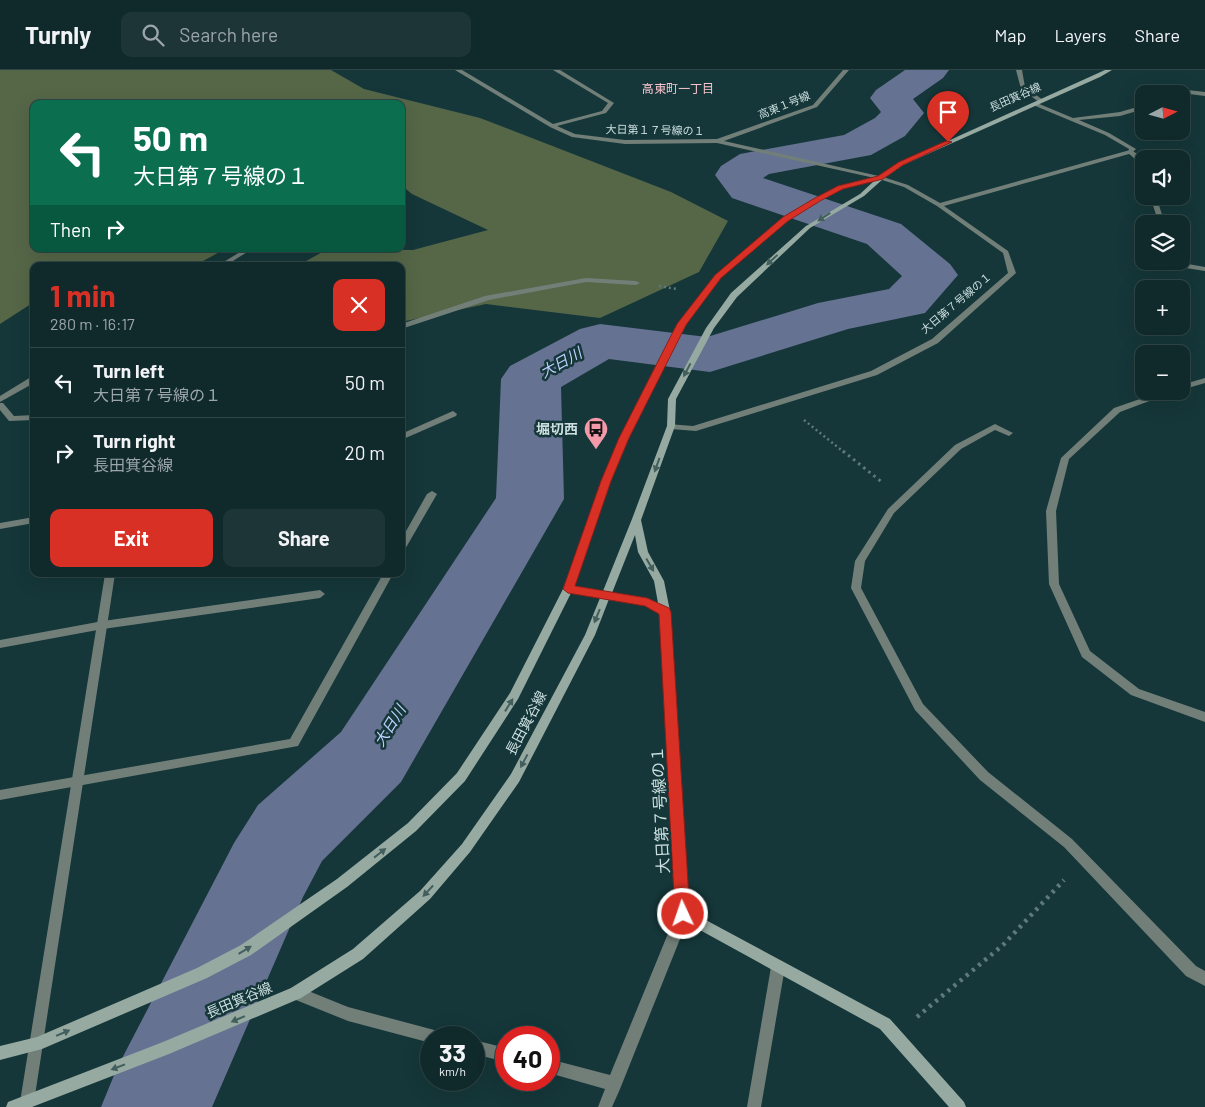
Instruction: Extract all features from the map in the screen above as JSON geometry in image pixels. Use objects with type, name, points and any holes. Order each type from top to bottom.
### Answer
[{"type":"street","name":"大日第１７号線の１","points":[[458,70],[552,126],[574,136],[625,142],[718,141]]},
{"type":"street","points":[[552,126],[604,112],[611,103],[556,70]]},
{"type":"street","name":"高東１号線","points":[[718,141],[815,106],[846,70]]},
{"type":"street","points":[[1019,70],[1023,88],[1038,103],[1133,148],[1130,152]]},
{"type":"street","name":"長田箕谷線","points":[[20,1104],[164,1049],[283,1000],[358,954],[426,895],[466,848],[515,778],[590,635],[637,519],[671,422],[672,398],[710,328],[734,295],[808,227],[862,195],[880,178],[901,164],[1109,70]]},
{"type":"street","points":[[1190,93],[1205,94]]},
{"type":"street","points":[[1073,119],[1120,114],[1135,109]]},
{"type":"street","name":"大日第７号線の１","points":[[671,422],[693,429],[874,373],[935,341],[1012,273],[1006,252],[939,205],[906,186],[840,167],[718,141]]},
{"type":"street","points":[[939,205],[1130,152],[1135,155]]},
{"type":"street","name":"長田箕谷線","points":[[0,1053],[37,1044],[202,973],[246,950],[342,882],[412,827],[462,777],[514,696],[568,589],[606,481],[636,414],[682,324],[718,276],[785,219],[840,187],[880,178]]},
{"type":"street","points":[[227,262],[244,252]]},
{"type":"street","points":[[1190,267],[1205,269]]},
{"type":"street","points":[[405,326],[488,298],[586,280],[636,283]]},
{"type":"street","points":[[1190,385],[1205,380]]},
{"type":"street","points":[[0,400],[30,381]]},
{"type":"street","points":[[1146,400],[1117,410],[1066,458],[1051,512],[1054,584],[1086,654],[1135,692],[1205,717]]},
{"type":"street","points":[[0,404],[12,418],[30,417]]},
{"type":"street","points":[[405,434],[453,414]]},
{"type":"street","points":[[1009,433],[995,427],[958,447],[891,511],[860,561],[856,588],[919,707],[984,776],[1068,843],[1191,971],[1205,979]]},
{"type":"street","points":[[405,542],[432,494]]},
{"type":"street","name":"大日第７号線の１","points":[[637,519],[643,552],[660,581],[665,612],[683,914]]},
{"type":"street","points":[[0,526],[30,521]]},
{"type":"street","points":[[20,1104],[37,1044],[110,577]]},
{"type":"street","points":[[0,796],[294,743],[386,577]]},
{"type":"street","points":[[568,589],[647,602],[665,612]]},
{"type":"street","points":[[0,644],[103,625],[320,594]]},
{"type":"street","points":[[605,1107],[683,914],[885,1024],[959,1107]]},
{"type":"street","points":[[754,1107],[778,967]]},
{"type":"street","points":[[296,993],[348,1014],[420,1033]]},
{"type":"street","points":[[560,1069],[615,1084]]},
{"type":"path","points":[[781,401],[885,485],[876,495],[891,511]]},
{"type":"path","points":[[896,1035],[1004,945],[1071,872]]},
{"type":"green space","points":[[0,70],[331,70],[364,89],[480,118],[671,192],[728,221],[699,272],[600,318],[486,304],[405,321],[405,262],[304,262],[323,252],[405,252],[405,250],[413,250],[488,230],[412,194],[405,188],[405,100],[30,100],[30,252],[220,252],[201,262],[30,262],[30,305],[0,324]]},
{"type":"waterway","name":"大日川","points":[[156,1107],[267,873],[290,833],[371,757],[530,499],[531,379],[600,341],[710,355],[837,315],[906,302],[932,275],[884,234],[748,188],[737,175],[756,163],[856,146],[890,127],[904,113],[890,98],[930,70]]},
{"type":"place","name":"堀切西","points":[[596,450]]},
{"type":"district","name":"高東町一丁目","points":[[678,89]]},
{"type":"route","points":[[683,914],[665,612],[647,602],[568,589],[606,481],[624,438],[682,324],[718,276],[785,219],[817,200],[840,187],[880,178],[901,164],[948,142]]}]
